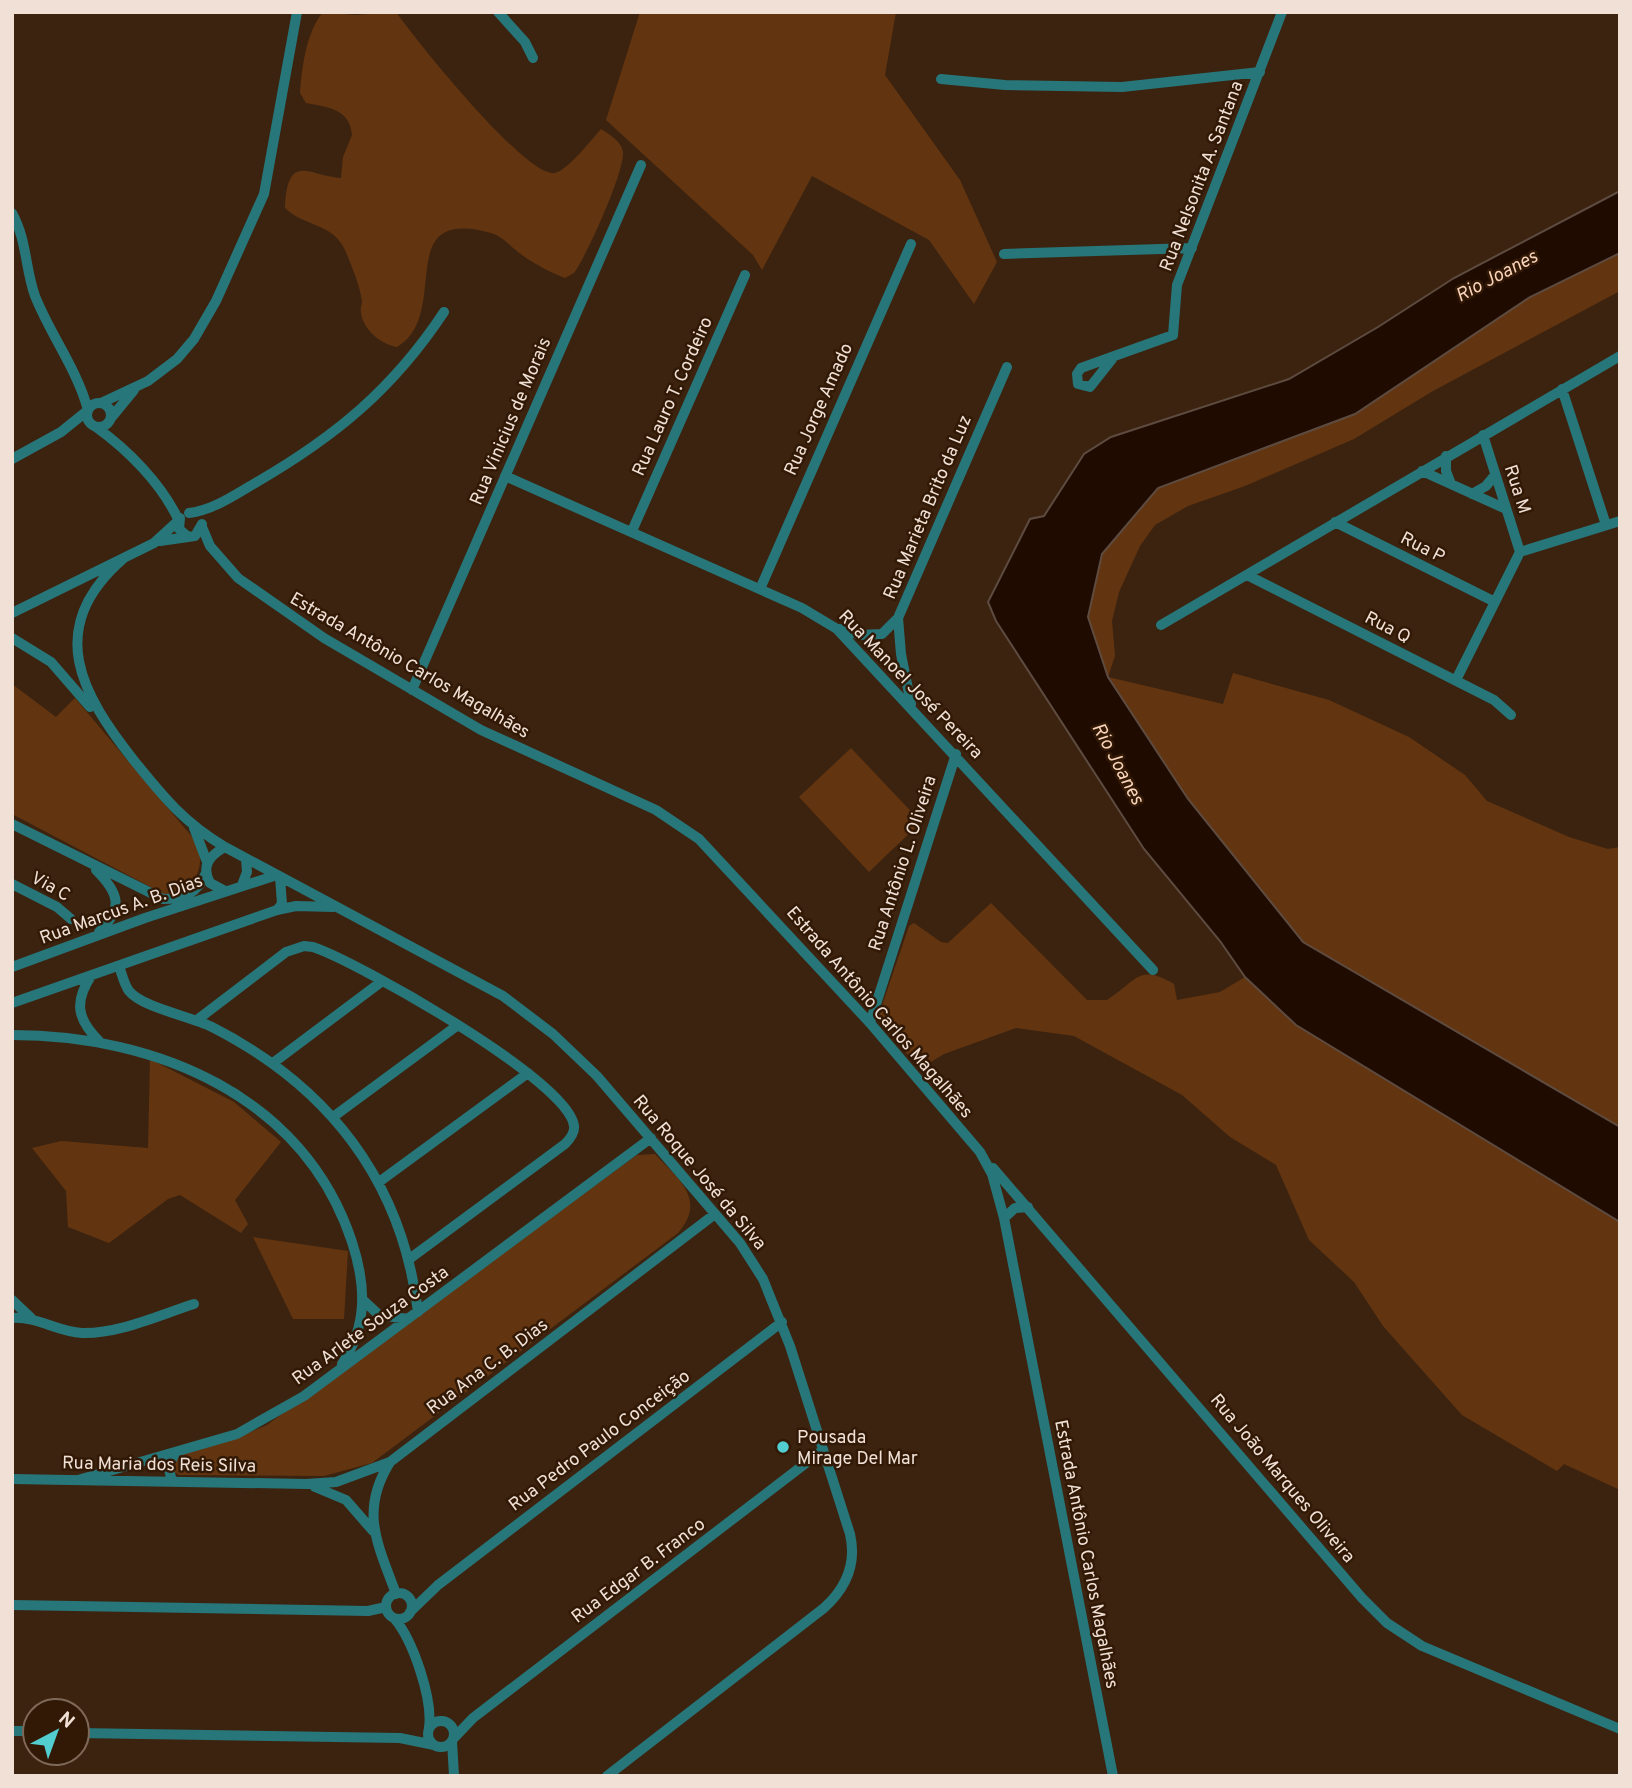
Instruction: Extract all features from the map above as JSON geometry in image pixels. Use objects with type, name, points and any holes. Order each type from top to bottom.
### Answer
[{"type":"street","points":[[12,459],[61,432],[100,403],[166,369],[184,352],[216,301],[264,194],[297,12]]},
{"type":"street","points":[[498,12],[524,42],[533,58]]},
{"type":"street","name":"Rua Nelsonita A. Santana","points":[[1113,358],[1173,335],[1177,285],[1282,12]]},
{"type":"street","points":[[941,79],[1005,85],[1122,87],[1260,72]]},
{"type":"street","name":"Rua Vinicius de Morais","points":[[412,691],[641,165]]},
{"type":"street","points":[[12,213],[24,237],[36,298],[76,373],[88,411],[87,419],[130,455],[160,491],[178,521],[179,529],[187,536]]},
{"type":"street","name":"Rua Jorge Amado","points":[[760,589],[911,244]]},
{"type":"street","points":[[1004,254],[1192,248]]},
{"type":"street","name":"Rua Lauro T. Cordeiro","points":[[632,531],[745,275]]},
{"type":"street","points":[[12,613],[154,543],[195,536],[206,517],[223,502],[306,454],[354,418],[406,363],[444,312]]},
{"type":"street","points":[[1161,625],[1620,356]]},
{"type":"street","name":"Rua Marieta Brito da Luz","points":[[911,706],[901,654],[898,618],[1007,367]]},
{"type":"street","points":[[76,373],[100,403],[108,407],[130,455]]},
{"type":"street","points":[[61,432],[104,427],[137,386]]},
{"type":"street","points":[[1562,389],[1606,525]]},
{"type":"street","name":"Rua M","points":[[1483,435],[1520,552]]},
{"type":"street","points":[[1446,456],[1446,471],[1451,484]]},
{"type":"street","points":[[1422,471],[1506,509]]},
{"type":"street","points":[[1472,494],[1486,486],[1495,475]]},
{"type":"street","name":"Rua Manoel José Pereira","points":[[505,476],[760,589],[814,614],[837,629],[956,754],[1153,970]]},
{"type":"street","points":[[160,491],[189,513],[199,516],[202,527]]},
{"type":"street","points":[[154,543],[189,513],[223,502]]},
{"type":"street","points":[[1456,680],[1520,552],[1620,520]]},
{"type":"street","name":"Rua P","points":[[1335,522],[1495,602]]},
{"type":"street","name":"Estrada Antônio Carlos Magalhães","points":[[202,527],[218,557]]},
{"type":"street","name":"Estrada Antônio Carlos Magalhães","points":[[187,536],[218,557],[238,578],[270,603],[412,691],[505,743],[656,810],[685,828],[728,867],[872,1026],[986,1161],[1004,1218],[1112,1776]]},
{"type":"street","name":"Rua Roque José da Silva","points":[[106,726],[83,680],[78,633],[86,604],[94,591],[124,558]]},
{"type":"street","name":"Rua Q","points":[[1247,575],[1494,700],[1511,715]]},
{"type":"street","points":[[837,629],[875,636],[887,631],[898,618]]},
{"type":"street","name":"Rua Roque José da Silva","points":[[12,638],[51,662],[168,804],[194,828],[246,859],[478,982],[530,1015],[583,1061],[752,1260],[782,1322],[851,1540],[852,1562],[844,1587],[824,1608],[607,1776]]},
{"type":"street","name":"Rua Antônio L. Oliveira","points":[[872,1026],[956,754]]},
{"type":"street","points":[[12,824],[140,890],[163,899],[188,896],[201,884],[213,854],[225,847]]},
{"type":"street","points":[[194,828],[214,887],[225,891]]},
{"type":"street","points":[[242,885],[247,872],[246,859]]},
{"type":"street","points":[[90,864],[111,887],[121,920],[131,924]]},
{"type":"street","points":[[279,876],[280,907]]},
{"type":"street","name":"Rua Marcus A. B. Dias","points":[[12,967],[145,918],[242,885],[279,876]]},
{"type":"street","name":"Via C","points":[[12,884],[57,907],[71,919]]},
{"type":"street","points":[[95,937],[111,921],[124,890],[140,890]]},
{"type":"street","points":[[140,890],[150,904],[145,918]]},
{"type":"street","points":[[296,906],[306,890]]},
{"type":"street","points":[[12,1003],[280,907],[306,890]]},
{"type":"street","points":[[280,907],[339,908]]},
{"type":"street","points":[[197,1020],[286,952],[303,946],[325,951],[458,1025],[528,1073],[557,1098],[571,1116],[574,1125],[570,1139],[408,1260]]},
{"type":"street","points":[[119,966],[125,984],[135,996],[197,1020],[273,1063],[306,1088],[333,1117],[379,1182],[408,1260],[418,1311]]},
{"type":"street","points":[[91,976],[79,998],[78,1009],[82,1021],[99,1041]]},
{"type":"street","points":[[273,1063],[381,982]]},
{"type":"street","points":[[333,1117],[458,1025]]},
{"type":"street","points":[[12,1035],[99,1041],[191,1069],[233,1090],[271,1118],[315,1168],[339,1208],[359,1268],[364,1301],[358,1333],[336,1372]]},
{"type":"street","points":[[379,1182],[528,1073]]},
{"type":"street","name":"Rua Arlete Souza Costa","points":[[78,1480],[176,1452],[258,1424],[336,1372],[651,1138]]},
{"type":"street","name":"Rua João Marques Oliveira","points":[[986,1161],[1355,1590],[1388,1623],[1436,1653],[1620,1729]]},
{"type":"street","points":[[1004,1218],[1015,1208],[1028,1207]]},
{"type":"street","name":"Rua Ana C. B. Dias","points":[[401,1594],[373,1531],[373,1499],[390,1462],[715,1214]]},
{"type":"street","points":[[12,1300],[31,1318]]},
{"type":"street","points":[[364,1301],[379,1315],[408,1319]]},
{"type":"street","points":[[12,1318],[31,1318],[65,1331],[100,1331],[194,1304]]},
{"type":"street","name":"Rua Pedro Paulo Conceição","points":[[410,1613],[438,1585],[782,1322]]},
{"type":"street","name":"Rua Edgar B. Franco","points":[[452,1740],[473,1718],[824,1450]]},
{"type":"street","points":[[172,1481],[168,1466],[176,1452]]},
{"type":"street","name":"Rua Maria dos Reis Silva","points":[[12,1479],[306,1484],[336,1482],[390,1462]]},
{"type":"street","name":"Rua Maria dos Reis Silva","points":[[306,1484],[346,1500],[373,1531]]},
{"type":"street","name":"Rua Pedro Paulo Conceição","points":[[401,1594],[421,1593],[438,1585]]},
{"type":"street","points":[[386,1607],[388,1599],[401,1594],[411,1602],[413,1654]]},
{"type":"street","points":[[12,1605],[368,1611],[386,1607]]},
{"type":"street","points":[[386,1607],[404,1632],[435,1712],[453,1730],[454,1776],[428,1738],[430,1713],[426,1692]]},
{"type":"street","points":[[394,1618],[402,1618],[410,1613]]},
{"type":"street","name":"Rua Edgar B. Franco","points":[[446,1722],[473,1718]]},
{"type":"street","points":[[429,1728],[433,1723],[446,1722]]},
{"type":"street","points":[[91,1733],[400,1738],[443,1747],[452,1740]]},
{"type":"street","points":[[622,1764],[625,1776]]},
{"type":"shaded area","points":[[323,12],[355,15],[396,12],[472,105],[497,132],[541,169],[555,173],[560,171],[601,129],[618,141],[623,152],[618,177],[595,233],[574,273],[565,278],[546,270],[495,234],[460,229],[442,234],[432,248],[421,311],[413,331],[397,347],[385,343],[369,330],[362,318],[362,301],[355,275],[339,241],[325,229],[301,219],[285,208],[290,179],[296,173],[311,172],[341,178],[343,157],[352,135],[347,120],[342,115],[330,108],[306,103],[300,93],[309,40]]},
{"type":"shaded area","points":[[640,12],[896,12],[885,75],[960,180],[997,262],[974,304],[929,240],[812,176],[762,270],[753,255],[606,120]]},
{"type":"shaded area","points":[[1620,253],[1620,291],[1433,391],[1354,439],[1245,486],[1188,506],[1155,525],[1140,546],[1119,592],[1112,621],[1115,656],[1108,677],[1088,617],[1102,554],[1158,488],[1355,414],[1530,297]]},
{"type":"shaded area","points":[[1233,673],[1329,700],[1409,737],[1465,775],[1487,801],[1569,837],[1608,849],[1620,847],[1620,1127],[1303,942],[1188,799],[1108,677],[1223,704]]},
{"type":"shaded area","points":[[12,684],[56,717],[75,698],[194,839],[200,854],[199,868],[185,893],[164,894],[12,814]]},
{"type":"shaded area","points":[[851,748],[921,822],[869,872],[799,797]]},
{"type":"shaded area","points":[[991,903],[1087,1000],[1107,1000],[1138,977],[1145,975],[1153,975],[1174,984],[1177,1000],[1220,992],[1245,977],[1296,1025],[1620,1222],[1620,1490],[1564,1464],[1557,1471],[1462,1415],[1383,1326],[1354,1282],[1309,1240],[1276,1165],[1230,1137],[1182,1095],[1074,1036],[1016,1028],[944,1054],[921,1068],[916,1064],[877,1020],[909,926],[914,923],[941,942],[948,943]]},
{"type":"shaded area","points":[[150,1059],[234,1102],[281,1142],[235,1200],[248,1224],[241,1233],[180,1195],[168,1199],[109,1243],[68,1227],[66,1191],[32,1148],[61,1141],[148,1148]]},
{"type":"shaded area","points":[[655,1154],[680,1181],[690,1200],[686,1221],[678,1233],[372,1463],[324,1476],[179,1475],[173,1471],[173,1461],[178,1455],[239,1437],[267,1425],[637,1155]]},
{"type":"shaded area","points":[[253,1237],[348,1251],[344,1319],[293,1319]]},
{"type":"water","name":"Rio Joanes","points":[[1620,191],[1620,253],[1530,297],[1355,414],[1158,488],[1102,554],[1088,617],[1108,677],[1188,799],[1303,942],[1620,1127],[1620,1222],[1296,1025],[1245,977],[1220,941],[1144,849],[996,621],[988,602],[1030,519],[1044,516],[1084,454],[1111,437],[1289,379],[1378,327],[1454,278]]},
{"type":"place","name":"Pousada Mirage Del Mar","points":[[783,1447]]}]
